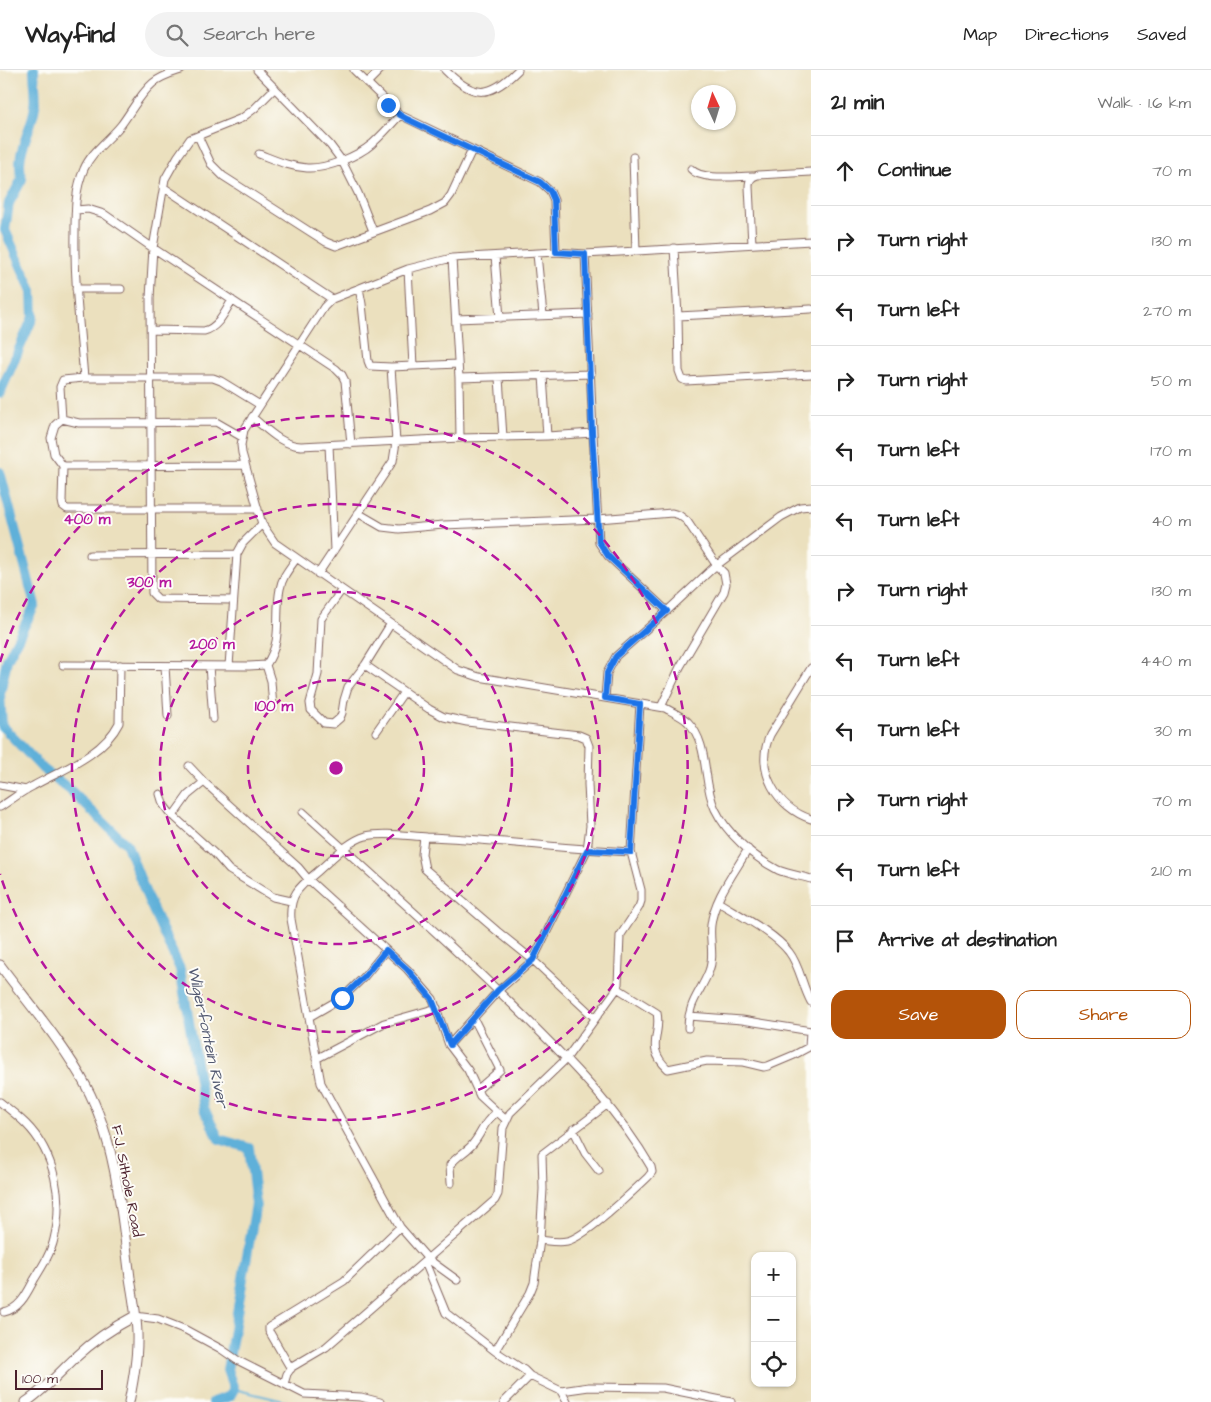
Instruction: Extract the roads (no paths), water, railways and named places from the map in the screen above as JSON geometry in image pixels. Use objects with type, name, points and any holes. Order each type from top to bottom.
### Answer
[{"type":"street","points":[[84,378],[76,289],[76,210],[84,168],[112,136],[154,82],[181,70]]},
{"type":"street","points":[[257,70],[330,145],[342,160],[373,230]]},
{"type":"street","points":[[354,70],[400,115],[540,182],[550,191],[554,200],[556,252]]},
{"type":"street","points":[[367,83],[380,70]]},
{"type":"street","points":[[445,70],[462,85],[485,92],[507,81],[518,70]]},
{"type":"street","points":[[234,600],[156,598],[152,592],[151,330],[153,248],[165,179],[185,145],[190,139],[242,118],[254,109],[274,88]]},
{"type":"street","points":[[259,154],[288,165],[309,168],[321,167],[342,160],[371,144],[400,115]]},
{"type":"street","points":[[198,136],[211,164],[223,176],[326,242],[336,246],[373,230],[430,211],[445,203],[472,150]]},
{"type":"street","points":[[633,157],[636,251]]},
{"type":"street","points":[[691,169],[695,173],[705,176],[753,176],[811,172]]},
{"type":"street","points":[[752,244],[749,182],[753,176]]},
{"type":"street","points":[[163,187],[332,299]]},
{"type":"street","points":[[76,210],[88,209],[104,214],[342,375],[346,390],[351,444]]},
{"type":"street","points":[[811,241],[585,254],[556,252],[452,258],[408,269],[332,299],[324,306],[252,417],[242,437],[241,445],[262,524],[275,543],[296,559],[448,665],[468,674],[661,707],[687,721],[694,730],[700,744],[707,784],[715,809],[724,824],[748,849],[779,870],[811,879]]},
{"type":"street","points":[[674,248],[679,371],[682,379],[686,381],[811,374]]},
{"type":"street","points":[[537,254],[543,315]]},
{"type":"street","points":[[585,254],[592,432],[599,539],[604,550],[667,611]]},
{"type":"street","points":[[495,256],[500,318]]},
{"type":"street","points":[[452,258],[459,378],[460,438]]},
{"type":"street","points":[[408,269],[413,366]]},
{"type":"street","points":[[359,288],[368,364],[370,366],[375,368],[458,364]]},
{"type":"street","points":[[76,289],[121,289]]},
{"type":"street","points":[[151,330],[211,330],[232,300]]},
{"type":"street","points":[[678,316],[811,309]]},
{"type":"street","points":[[456,319],[588,314]]},
{"type":"street","points":[[318,574],[393,461],[396,442],[391,367]]},
{"type":"street","points":[[459,378],[591,374]]},
{"type":"street","points":[[543,376],[547,436]]},
{"type":"street","points":[[62,419],[59,391],[61,382],[63,380],[84,378],[216,379],[260,405]]},
{"type":"street","points":[[499,378],[504,437]]},
{"type":"street","points":[[252,417],[287,444],[301,446],[460,438],[547,436],[592,432]]},
{"type":"street","points":[[62,419],[79,423],[216,422],[242,437]]},
{"type":"street","points":[[62,419],[55,425],[51,438],[54,454],[63,466],[62,501],[66,509],[258,509]]},
{"type":"street","points":[[329,445],[334,550]]},
{"type":"street","points":[[63,466],[246,465]]},
{"type":"street","points":[[605,698],[607,673],[616,656],[717,566],[781,517],[800,508],[811,506]]},
{"type":"street","points":[[358,513],[382,527],[399,529],[443,524],[598,519],[676,514],[687,521],[726,578],[724,592],[680,668],[661,707]]},
{"type":"street","points":[[229,666],[237,554],[243,542],[262,524]]},
{"type":"street","points":[[90,555],[237,554]]},
{"type":"street","points":[[273,708],[271,681],[266,665],[274,652],[277,641],[280,590],[283,580],[296,559]]},
{"type":"street","points":[[341,591],[321,619],[318,674],[310,702],[311,710],[324,723],[333,724],[340,718],[348,686],[366,665],[390,625]]},
{"type":"street","points":[[63,665],[266,665]]},
{"type":"street","points":[[366,665],[444,717],[467,722],[578,735],[586,738],[590,756],[588,784],[590,826],[587,850],[533,960],[498,990],[450,1045]]},
{"type":"street","points":[[0,807],[34,785],[76,765],[105,740],[119,723],[120,666]]},
{"type":"street","points":[[165,666],[168,716]]},
{"type":"street","points":[[209,666],[213,719]]},
{"type":"street","points":[[811,668],[770,735],[765,754],[766,773],[775,792],[783,803],[796,814],[811,819]]},
{"type":"street","points":[[376,732],[404,692]]},
{"type":"street","points":[[284,1384],[287,1374],[296,1364],[326,1347],[427,1261],[497,1197],[506,1120],[517,1105],[566,1059],[616,988],[620,936],[641,902],[641,890],[631,852],[640,704]]},
{"type":"street","points":[[189,766],[421,984],[437,1008],[450,1045],[468,1070],[477,1090],[484,1100],[506,1120]]},
{"type":"street","points":[[173,816],[188,795],[204,782]]},
{"type":"street","points":[[0,785],[26,790]]},
{"type":"street","points":[[160,794],[163,804],[173,816],[215,854],[229,870],[273,897],[291,901]]},
{"type":"street","points":[[303,812],[498,990],[566,1059],[608,1104],[652,1170],[651,1174],[620,1203],[577,1237],[559,1242],[540,1240]]},
{"type":"street","points":[[631,852],[587,850],[465,838],[366,836],[359,839],[308,879],[291,901],[291,919],[316,1059],[321,1083],[400,1227],[427,1261],[446,1314],[530,1376],[561,1391],[589,1387],[663,1388],[731,1402]]},
{"type":"street","points":[[424,837],[422,854],[425,868],[533,960],[595,1018]]},
{"type":"street","points":[[688,1028],[695,996],[710,969],[712,957],[711,926],[718,902],[748,849]]},
{"type":"street","points":[[718,902],[771,935],[789,951],[811,1002]]},
{"type":"street","points":[[309,1018],[342,998],[364,977],[386,950]]},
{"type":"street","name":"F.J. Sithole Road","points":[[0,965],[64,1052],[86,1086],[109,1145],[118,1193],[138,1339],[136,1368],[129,1402]]},
{"type":"street","points":[[616,988],[657,1013],[658,1020],[654,1045],[657,1055],[668,1069],[708,1061],[742,1062],[764,1067],[809,1047],[810,1031],[742,1020],[690,1016]]},
{"type":"street","points":[[316,1059],[384,1022],[437,1008]]},
{"type":"street","points":[[474,1019],[500,1070],[477,1090]]},
{"type":"street","points":[[0,1102],[27,1125],[42,1144],[56,1183],[58,1209],[54,1238],[49,1252],[21,1301],[10,1311],[4,1312]]},
{"type":"street","points":[[495,1351],[532,1288],[540,1240],[543,1195],[542,1154],[608,1104]]},
{"type":"street","points":[[451,1183],[450,1165],[471,1146],[482,1132],[485,1122],[497,1112]]},
{"type":"street","points":[[573,1129],[585,1153],[599,1171]]},
{"type":"street","points":[[291,1369],[268,1332],[269,1327],[344,1281],[400,1227]]},
{"type":"street","points":[[427,1261],[457,1280]]},
{"type":"street","points":[[26,1402],[36,1398],[91,1344],[108,1331],[135,1316],[158,1319],[172,1324],[304,1394],[361,1397],[380,1402]]},
{"type":"street","points":[[504,1402],[530,1376]]},
{"type":"street","points":[[561,1391],[567,1402]]},
{"type":"waterway","name":"Wilgerfontein River","points":[[0,393],[33,317],[32,291],[5,230],[9,203],[22,179],[20,160],[36,102],[34,70]]},
{"type":"waterway","name":"Wilgerfontein River","points":[[0,472],[35,605],[7,660],[0,694],[2,726],[43,769],[69,789],[127,845],[148,899],[180,969],[204,1109],[219,1139],[249,1148],[256,1204],[227,1370],[234,1389],[230,1396],[213,1402]]},
{"type":"waterway","points":[[234,1389],[288,1402]]}]
